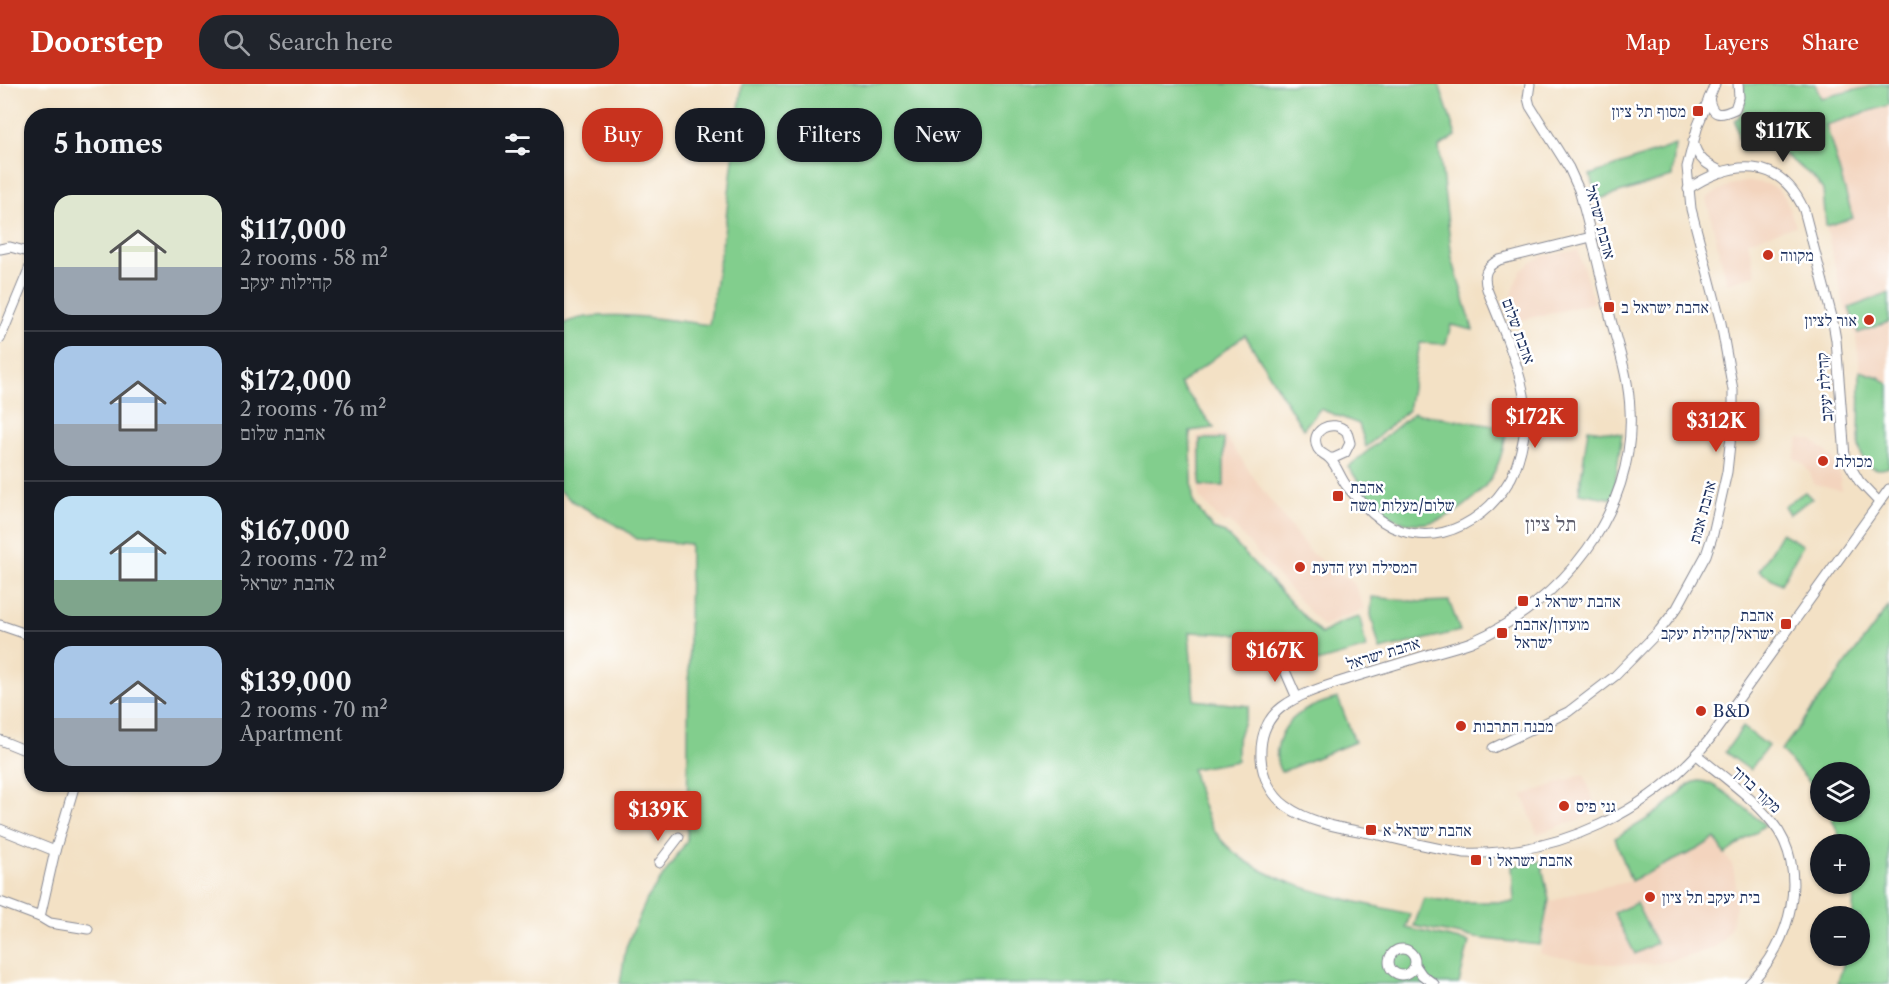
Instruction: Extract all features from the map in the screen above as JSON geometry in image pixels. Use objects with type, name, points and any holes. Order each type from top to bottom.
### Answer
[{"type":"street","name":"אהבת ישראל","points":[[1530,84],[1528,99],[1530,106],[1574,179],[1583,204],[1623,363],[1630,409],[1629,446],[1624,473],[1612,508],[1575,566],[1533,605],[1510,622],[1469,642],[1323,687],[1297,698],[1280,709],[1271,718],[1262,739],[1261,764],[1266,779],[1280,802],[1318,821],[1465,853],[1485,854],[1560,840],[1622,813],[1653,794],[1697,754],[1889,489]]},
{"type":"street","name":"אהבת אמת","points":[[1493,748],[1568,712],[1615,676],[1659,631],[1677,608],[1706,555],[1713,534],[1728,472],[1733,390],[1721,323],[1691,208],[1687,166],[1693,140],[1714,84]]},
{"type":"street","points":[[1709,98],[1710,108],[1715,113],[1725,114],[1735,109],[1738,84]]},
{"type":"street","points":[[1693,140],[1695,151],[1700,158],[1706,164],[1723,172]]},
{"type":"street","name":"קהילת יעקב","points":[[1688,189],[1704,178],[1723,172],[1754,168],[1763,169],[1783,178],[1795,192],[1804,210],[1836,340],[1845,457],[1859,481],[1879,502]]},
{"type":"street","name":"אהבת שלום","points":[[1341,478],[1373,516],[1391,528],[1412,534],[1428,536],[1442,534],[1474,519],[1490,504],[1511,478],[1519,459],[1526,418],[1519,376],[1487,289],[1485,273],[1492,264],[1499,260],[1591,237]]},
{"type":"street","points":[[0,249],[10,247],[24,251]]},
{"type":"street","points":[[0,339],[24,281]]},
{"type":"street","points":[[1329,458],[1340,457],[1348,448],[1349,437],[1343,428],[1332,425],[1319,432],[1316,442],[1320,452],[1329,458],[1341,478]]},
{"type":"street","points":[[1340,457],[1341,478]]},
{"type":"street","points":[[0,625],[24,633]]},
{"type":"street","points":[[1279,657],[1297,698]]},
{"type":"street","points":[[0,740],[24,750]]},
{"type":"street","name":"מקור ברוך","points":[[1697,754],[1773,823],[1789,857],[1793,884],[1786,925],[1770,960],[1749,984]]},
{"type":"street","points":[[40,917],[55,850],[73,792]]},
{"type":"street","points":[[0,830],[55,850]]},
{"type":"street","points":[[659,863],[678,837]]},
{"type":"street","points":[[0,902],[50,923],[88,929]]},
{"type":"street","points":[[1407,975],[1414,970],[1414,956],[1408,950],[1399,950],[1392,955],[1389,963],[1392,971],[1399,975],[1431,982]]},
{"type":"street","points":[[1415,965],[1431,982]]},
{"type":"shaded area","points":[[1815,84],[1881,84],[1821,98]]},
{"type":"shaded area","points":[[1889,105],[1889,385],[1879,377],[1860,371],[1856,337],[1843,302],[1826,226],[1853,218],[1826,125]]},
{"type":"shaded area","points":[[1749,181],[1767,184],[1777,189],[1785,197],[1796,226],[1748,241],[1756,275],[1727,283],[1706,199],[1730,185]]},
{"type":"shaded area","points":[[1578,250],[1594,303],[1518,321],[1511,299],[1521,271],[1543,256]]},
{"type":"shaded area","points":[[1224,434],[1261,488],[1311,553],[1354,583],[1365,609],[1323,627],[1230,522],[1223,523],[1199,497],[1197,436]]},
{"type":"shaded area","points":[[1799,438],[1811,440],[1826,451],[1840,476],[1841,490],[1814,484],[1810,473],[1794,458]]},
{"type":"shaded area","points":[[1584,774],[1598,813],[1537,834],[1523,795]]},
{"type":"shaded area","name":"בית יעקב תל ציון","points":[[1715,838],[1733,867],[1736,905],[1731,927],[1723,940],[1713,948],[1660,963],[1636,965],[1589,963],[1540,953],[1550,902],[1577,892],[1627,882],[1698,849]]},
{"type":"green space","points":[[742,84],[1439,84],[1456,136],[1439,147],[1452,258],[1473,330],[1451,325],[1446,344],[1420,343],[1408,410],[1366,447],[1359,424],[1320,409],[1303,429],[1245,335],[1180,384],[1214,428],[1190,431],[1193,502],[1213,529],[1225,533],[1321,634],[1339,623],[1360,617],[1366,648],[1317,662],[1299,637],[1189,632],[1194,700],[1249,706],[1237,742],[1237,761],[1192,769],[1210,823],[1230,849],[1250,864],[1275,877],[1331,896],[1410,914],[1406,928],[1469,942],[1459,984],[620,984],[626,947],[647,899],[687,841],[690,544],[637,539],[564,495],[564,325],[585,317],[606,315],[709,325],[733,162],[765,162],[765,108],[739,108]]},
{"type":"green space","points":[[1744,84],[1815,84],[1821,98],[1889,84],[1889,105],[1826,125],[1853,218],[1826,226],[1823,190],[1814,178],[1785,155],[1765,150],[1741,151],[1735,120],[1744,109]]},
{"type":"green space","points":[[1675,145],[1672,177],[1599,199],[1590,175]]},
{"type":"green space","points":[[1889,293],[1889,322],[1858,333],[1849,308]]},
{"type":"green space","points":[[1860,371],[1879,377],[1889,385],[1889,467],[1883,469],[1872,468],[1868,465],[1862,457],[1859,446]]},
{"type":"green space","points":[[1414,413],[1507,428],[1498,465],[1484,487],[1474,498],[1450,515],[1436,521],[1422,523],[1408,523],[1387,514],[1348,467]]},
{"type":"green space","points":[[1588,429],[1622,434],[1613,499],[1579,493]]},
{"type":"green space","points":[[1200,439],[1224,439],[1224,486],[1200,486]]},
{"type":"green space","points":[[1805,492],[1812,499],[1789,514],[1784,506]]},
{"type":"green space","points":[[1781,533],[1803,545],[1781,584],[1759,571]]},
{"type":"green space","points":[[1372,597],[1421,602],[1449,601],[1460,631],[1380,650],[1371,615]]},
{"type":"green space","points":[[1889,606],[1889,984],[1837,984],[1843,966],[1870,966],[1870,906],[1853,906],[1854,894],[1870,894],[1870,834],[1839,834],[1833,822],[1870,822],[1870,762],[1810,762],[1810,783],[1781,751]]},
{"type":"green space","points":[[1338,698],[1355,742],[1281,772],[1276,752],[1281,735],[1287,726],[1300,713],[1309,708]]},
{"type":"green space","points":[[1743,727],[1768,746],[1750,770],[1725,752]]},
{"type":"green space","points":[[1699,781],[1706,782],[1724,792],[1765,825],[1725,854],[1715,838],[1698,849],[1631,881],[1615,838],[1656,813],[1690,784]]},
{"type":"green space","points":[[1541,861],[1549,900],[1540,945],[1476,938],[1414,926],[1424,898],[1460,902],[1514,902],[1512,866]]},
{"type":"green space","points":[[1636,903],[1656,943],[1635,954],[1614,913]]},
{"type":"place","name":"מסוף תל ציון","points":[[1698,111]]},
{"type":"place","name":"מקווה","points":[[1768,255]]},
{"type":"place","name":"אהבת ישראל ב","points":[[1609,307]]},
{"type":"place","name":"אור לציון","points":[[1869,320]]},
{"type":"place","name":"מכולת","points":[[1823,461]]},
{"type":"place","name":"אהבת שלום/מעלות משה","points":[[1338,496]]},
{"type":"place","name":"המסילה ועץ הדעת","points":[[1300,567]]},
{"type":"place","name":"אהבת ישראל ג","points":[[1523,601]]},
{"type":"place","name":"אהבת ישראל/קהילת יעקב","points":[[1786,624]]},
{"type":"place","name":"מועדון/אהבת ישראל","points":[[1502,633]]},
{"type":"place","name":"B&D","points":[[1701,711]]},
{"type":"place","name":"מבנה התרבות","points":[[1461,726]]},
{"type":"place","name":"גני פיס","points":[[1564,806]]},
{"type":"place","name":"אהבת ישראל א","points":[[1371,830]]},
{"type":"place","name":"אהבת ישראל ו","points":[[1476,860]]},
{"type":"place","name":"בית יעקב תל ציון","points":[[1650,897]]},
{"type":"district","name":"תל ציון","points":[[1551,524]]}]
